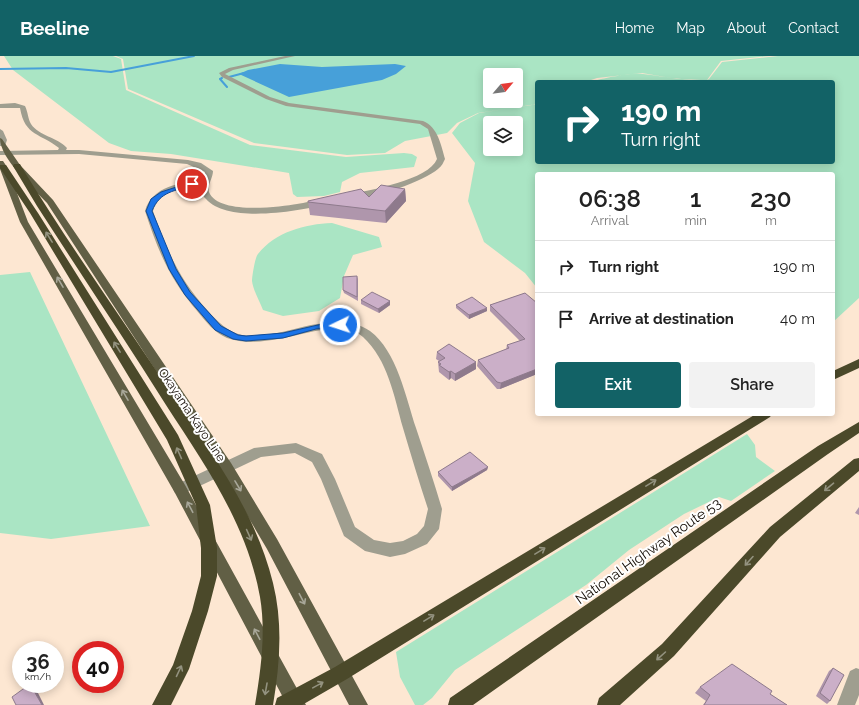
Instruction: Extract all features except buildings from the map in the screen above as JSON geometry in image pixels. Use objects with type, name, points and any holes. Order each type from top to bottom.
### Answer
[{"type":"highway","points":[[2,165],[34,213],[173,439],[203,505],[209,548],[209,576],[200,611],[180,670],[161,705]]},
{"type":"highway","points":[[17,166],[41,207],[120,323],[222,480],[257,553],[266,584],[269,602],[269,676],[264,705]]},
{"type":"highway","points":[[836,374],[859,363]]},
{"type":"highway","points":[[291,703],[763,416]]},
{"type":"highway","name":"National Highway Route 53","points":[[458,705],[823,450],[859,427]]},
{"type":"highway","points":[[606,705],[668,650],[775,532],[859,463]]},
{"type":"main road","name":"Okayama Kayo Line","points":[[1,142],[17,166],[50,202],[226,467],[272,544],[359,705]]},
{"type":"main road","points":[[2,165],[24,222],[180,489],[291,703]]},
{"type":"street","points":[[0,153],[61,152],[188,162],[209,171],[210,175],[206,183],[205,190],[207,196],[221,206],[240,210],[267,211],[299,207],[395,188],[411,181],[439,164],[441,159],[431,129],[428,125],[421,122],[288,105],[268,98],[224,76],[222,73],[231,69],[292,56]]},
{"type":"street","points":[[0,106],[20,105],[23,107],[29,127],[40,135],[60,144],[64,148],[61,152]]},
{"type":"street","points":[[0,131],[4,140],[1,142]]},
{"type":"street","points":[[180,489],[259,452],[296,448],[317,458],[328,479],[350,531],[370,546],[390,550],[405,547],[422,539],[431,529],[435,509],[392,372],[386,358],[370,337],[349,326],[331,324],[277,336],[246,339],[236,337],[218,328],[187,294],[172,269],[149,211],[153,200],[163,193],[192,184],[206,183]]},
{"type":"street","points":[[846,705],[856,677],[859,678]]},
{"type":"green space","points":[[4,56],[113,56],[121,59],[126,90],[250,145],[346,157],[404,153],[412,154],[417,157],[414,167],[360,173],[342,182],[340,192],[324,196],[297,197],[293,194],[289,173],[171,154],[131,151],[109,143],[13,70]]},
{"type":"green space","points":[[116,56],[770,56],[721,61],[707,80],[722,62],[778,56],[859,56],[859,298],[835,320],[835,172],[535,172],[535,286],[525,273],[484,242],[468,201],[475,163],[452,133],[460,123],[479,113],[500,110],[478,113],[457,123],[447,133],[405,141],[385,153],[347,155],[254,143],[128,89],[123,59]],"holes":[[[642,73],[669,78],[633,74]]]},
{"type":"green space","points":[[332,223],[379,237],[382,247],[353,255],[344,276],[340,298],[319,311],[283,316],[263,310],[252,281],[258,254],[273,240],[291,231],[311,225]]},
{"type":"green space","points":[[30,272],[150,526],[51,539],[0,533],[0,275]]},
{"type":"green space","points":[[747,434],[755,445],[756,457],[775,471],[731,501],[719,497],[684,514],[629,550],[586,585],[455,670],[432,698],[423,705],[415,705],[400,677],[396,652]]},
{"type":"water","points":[[280,64],[322,67],[395,64],[406,66],[396,74],[382,80],[289,97],[239,74],[248,70]]},
{"type":"waterway","points":[[0,69],[66,68],[111,72],[194,56]]},
{"type":"waterway","points":[[229,77],[244,73]]},
{"type":"waterway","points":[[222,78],[220,79],[227,87]]},
{"type":"route","points":[[192,184],[163,193],[153,200],[149,211],[172,269],[187,294],[218,328],[236,337],[246,339],[283,336],[315,327],[331,324],[340,325]]}]
